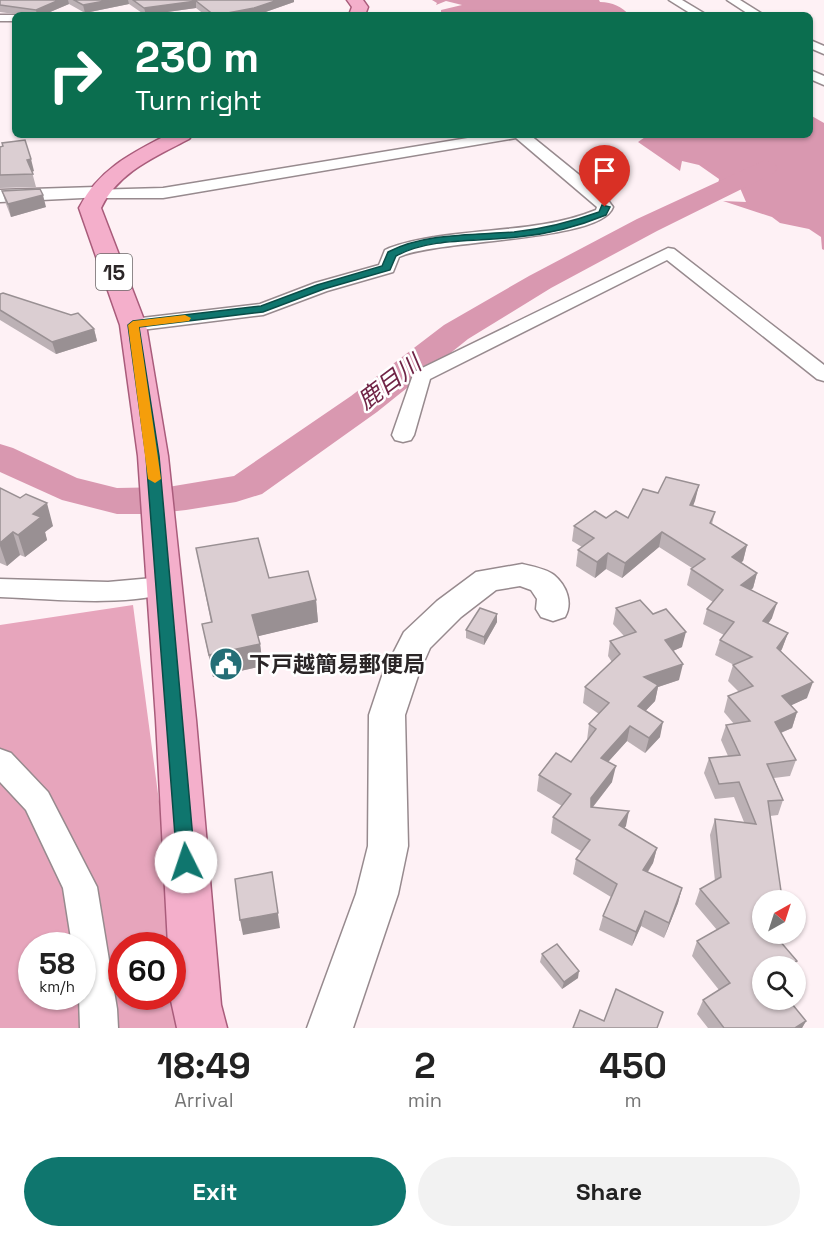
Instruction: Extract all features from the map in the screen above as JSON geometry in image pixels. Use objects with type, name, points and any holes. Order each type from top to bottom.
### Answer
[{"type":"main road","points":[[96,192],[120,170],[177,138]]},
{"type":"main road","name":"15","points":[[96,192],[90,208],[133,325],[153,456],[196,1005],[202,1028]]},
{"type":"street","points":[[674,0],[696,12]]},
{"type":"street","points":[[732,0],[753,12]]},
{"type":"street","points":[[0,196],[96,192],[163,193],[494,138]]},
{"type":"street","points":[[133,325],[263,309],[321,287],[387,268],[391,254],[403,248],[450,239],[517,235],[568,227],[603,213],[605,207],[598,198],[525,138]]},
{"type":"street","points":[[403,435],[421,376],[668,253],[824,375]]},
{"type":"street","points":[[330,1028],[377,894],[386,855],[389,783],[387,715],[401,673],[416,641],[449,609],[487,580],[522,575],[542,582],[553,598],[554,609]]},
{"type":"street","points":[[0,588],[108,591],[164,586]]},
{"type":"street","points":[[0,762],[37,801],[80,887],[99,1009],[99,1028]]},
{"type":"shaded area","points":[[432,0],[599,0],[626,12],[441,12],[441,10],[462,5],[446,1],[436,5],[437,3]]},
{"type":"shaded area","points":[[813,117],[824,123],[824,250],[821,237],[809,229],[780,223],[772,217],[723,201],[746,202],[740,188],[718,185],[719,179],[699,165],[682,161],[680,171],[638,142],[644,138],[813,138]]},
{"type":"shaded area","points":[[133,605],[176,932],[108,932],[108,1010],[186,1010],[186,1005],[189,1028],[0,1028],[0,625]]},
{"type":"building","points":[[0,0],[59,0],[36,10],[0,5]]},
{"type":"building","points":[[74,0],[110,0],[83,5]]},
{"type":"building","points":[[133,0],[278,0],[233,12],[210,12],[196,1],[144,8]]},
{"type":"building","points":[[25,140],[31,159],[27,160],[33,174],[0,175],[2,143]]},
{"type":"building","points":[[40,189],[43,195],[8,204],[2,191]]},
{"type":"building","points":[[3,293],[71,315],[78,313],[94,329],[52,342],[0,310],[0,294]]},
{"type":"building","points":[[666,477],[699,485],[690,505],[715,512],[710,523],[747,545],[732,557],[757,573],[741,585],[777,603],[763,621],[788,633],[777,648],[813,682],[782,696],[797,712],[775,722],[796,760],[767,764],[783,800],[768,801],[781,890],[752,890],[752,944],[782,944],[793,956],[752,956],[752,1010],[797,1010],[806,1021],[795,1028],[724,1028],[703,1000],[730,983],[697,941],[729,923],[700,889],[721,877],[715,819],[756,824],[739,782],[719,784],[709,758],[740,755],[726,725],[750,721],[728,696],[753,686],[733,665],[752,657],[720,640],[734,622],[707,609],[723,590],[691,569],[705,559],[662,532],[625,563],[608,553],[597,562],[578,550],[594,538],[574,526],[595,511],[606,518],[616,511],[628,518],[643,489],[658,493]]},
{"type":"building","points":[[0,488],[20,498],[26,494],[47,503],[33,514],[41,517],[18,535],[13,532],[0,543]]},
{"type":"building","points":[[258,538],[269,578],[308,571],[316,600],[252,615],[260,644],[209,655],[202,624],[212,622],[196,548]]},
{"type":"building","points":[[640,600],[653,614],[666,609],[686,632],[665,640],[683,664],[644,677],[658,685],[638,706],[663,722],[649,738],[630,726],[601,758],[616,766],[591,798],[591,807],[629,811],[619,825],[657,848],[643,870],[682,888],[669,923],[645,911],[636,932],[603,916],[617,884],[576,859],[590,840],[553,817],[571,794],[539,775],[556,753],[571,762],[596,729],[589,724],[609,703],[585,687],[620,654],[610,641],[636,632],[616,608]]},
{"type":"building","points":[[480,608],[497,614],[484,637],[466,630]]},
{"type":"building","points":[[272,872],[278,913],[240,920],[235,879]]},
{"type":"building","points":[[557,944],[579,971],[564,982],[542,954]]},
{"type":"building","points":[[616,989],[663,1012],[657,1028],[573,1028],[580,1010],[604,1021]]},
{"type":"waterway","name":"鹿目川","points":[[0,456],[63,486],[89,496],[117,501],[168,500],[248,485],[364,404],[456,332],[540,282],[647,225],[765,168]]},
{"type":"slow traffic","points":[[155,479],[133,325],[185,318]]},
{"type":"place","name":"下戸越簡易郵便局","points":[[226,664]]},
{"type":"route","points":[[186,862],[153,456],[133,325],[263,309],[321,287],[387,268],[391,254],[403,248],[450,239],[517,235],[568,227],[583,223],[603,213],[605,207]]}]
